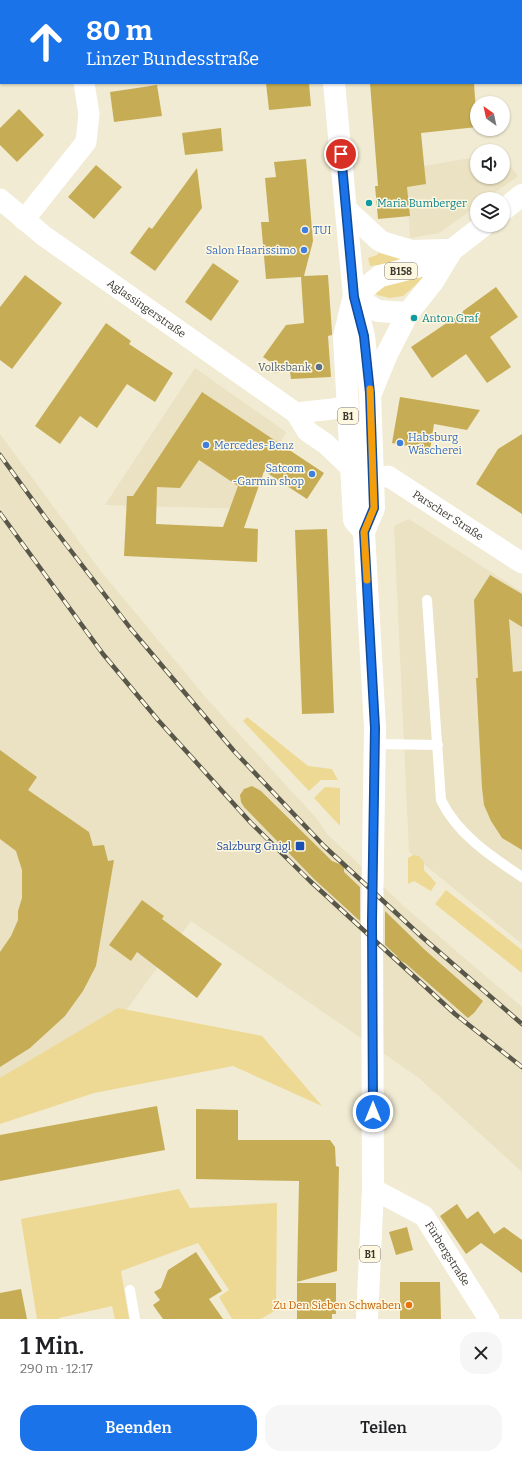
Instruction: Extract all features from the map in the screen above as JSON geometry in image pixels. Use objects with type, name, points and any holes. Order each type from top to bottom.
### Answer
[{"type":"main road","name":"B1","points":[[334,84],[354,297],[364,336],[370,393],[374,508],[364,532],[375,728],[372,921],[374,1189],[367,1319]]},
{"type":"main road","points":[[510,204],[522,195]]},
{"type":"main road","name":"B158","points":[[347,210],[379,240],[385,243],[412,251],[452,250]]},
{"type":"main road","name":"B158","points":[[354,297],[380,276],[420,266],[452,250],[475,232]]},
{"type":"main road","name":"B158","points":[[370,393],[387,354],[408,313],[432,283],[452,250]]},
{"type":"main road","name":"B1","points":[[354,297],[344,337],[354,520],[364,532]]},
{"type":"main road","points":[[354,297],[378,310],[408,313]]},
{"type":"street","points":[[24,220],[86,142],[89,114],[84,84]]},
{"type":"street","name":"Aglassingerstraße","points":[[0,199],[44,236],[296,413],[307,431],[326,444],[350,467]]},
{"type":"street","points":[[296,413],[347,406]]},
{"type":"street","name":"Parscher Straße","points":[[372,479],[388,476],[522,563]]},
{"type":"street","name":"Fürbergstraße","points":[[374,1189],[424,1216],[489,1319]]},
{"type":"lane","points":[[427,600],[442,800],[446,810],[462,830],[483,849],[522,877]]},
{"type":"lane","points":[[375,744],[438,745]]},
{"type":"lane","points":[[130,1290],[135,1319]]},
{"type":"shaded area","points":[[470,158],[470,184],[507,184],[496,192],[470,192],[470,211],[439,233],[410,238],[406,169]]},
{"type":"shaded area","points":[[510,166],[518,176],[510,182]]},
{"type":"shaded area","points":[[381,250],[397,255],[399,259],[397,263],[370,266],[368,258],[377,255]]},
{"type":"shaded area","points":[[423,272],[426,276],[403,296],[390,298],[377,295],[375,292],[377,288],[403,282]]},
{"type":"shaded area","points":[[195,368],[286,432],[264,473],[251,509],[105,505]]},
{"type":"shaded area","points":[[0,434],[100,570],[207,699],[317,819],[327,834],[407,909],[522,1007],[522,1172],[419,1078],[191,921],[111,1031],[0,1098]]},
{"type":"shaded area","points":[[409,519],[522,592],[522,944],[409,852],[394,526]]},
{"type":"shaded area","points":[[247,717],[308,766],[332,769],[338,780],[321,780],[309,791],[243,721]]},
{"type":"shaded area","points":[[325,787],[340,788],[340,826],[314,798]]},
{"type":"shaded area","points":[[413,855],[419,856],[424,862],[424,870],[436,883],[431,891],[414,881],[408,884],[408,858]]},
{"type":"shaded area","points":[[446,890],[522,950],[522,973],[435,904]]},
{"type":"shaded area","points":[[118,1008],[262,1036],[322,1106],[233,1066],[94,1093],[0,1124],[0,1078]]},
{"type":"shaded area","points":[[179,1189],[190,1208],[277,1203],[276,1310],[261,1319],[232,1319],[219,1297],[229,1290],[198,1243],[121,1271],[129,1319],[115,1319],[112,1306],[59,1319],[37,1319],[21,1219]]},
{"type":"building","points":[[266,84],[309,84],[311,106],[269,110]]},
{"type":"building","points":[[370,84],[474,84],[475,96],[470,96],[470,128],[421,133],[426,184],[407,187],[410,216],[378,219],[375,186],[378,186]]},
{"type":"building","points":[[157,85],[162,116],[114,122],[110,92]]},
{"type":"building","points":[[19,109],[44,135],[17,162],[0,145],[0,128]]},
{"type":"building","points":[[221,128],[223,151],[185,155],[182,133]]},
{"type":"building","points":[[306,159],[313,241],[304,276],[328,275],[332,332],[332,335],[328,336],[331,377],[291,379],[290,371],[273,373],[272,363],[263,357],[286,325],[304,323],[301,277],[266,279],[261,222],[269,222],[265,178],[276,177],[274,162]]},
{"type":"building","points":[[96,165],[122,187],[94,219],[68,197]]},
{"type":"building","points":[[197,168],[202,208],[155,271],[130,253],[149,227],[152,229]]},
{"type":"building","points":[[213,263],[239,281],[211,321],[185,302]]},
{"type":"building","points":[[25,275],[62,303],[12,369],[0,360],[0,307]]},
{"type":"building","points":[[496,287],[518,317],[490,337],[511,367],[487,383],[466,354],[432,378],[411,347],[463,312]]},
{"type":"building","points":[[106,323],[131,341],[129,344],[173,373],[155,402],[127,384],[97,428],[80,416],[60,444],[35,426]]},
{"type":"building","points":[[202,392],[324,473],[307,499],[264,471],[244,528],[258,529],[257,562],[124,556],[127,496],[133,496]],"holes":[[[199,460],[238,486],[223,527],[156,524],[157,487],[180,488]]]},
{"type":"building","points":[[400,397],[480,410],[467,430],[434,424],[430,450],[392,443]]},
{"type":"building","points":[[522,434],[522,514],[476,484],[498,449]]},
{"type":"building","points":[[327,529],[334,713],[302,714],[295,530]]},
{"type":"building","points":[[490,575],[522,594],[522,627],[509,619],[513,672],[522,671],[522,850],[502,838],[491,821],[484,805],[482,788],[476,678],[478,678],[474,600]]},
{"type":"building","points":[[0,750],[37,777],[28,790],[89,832],[93,846],[104,845],[108,861],[114,860],[96,966],[83,991],[65,1016],[30,1048],[0,1067],[0,952],[11,936],[18,920],[18,911],[22,898],[22,870],[16,851],[0,839]]},
{"type":"building","points":[[252,786],[261,791],[332,861],[344,866],[344,872],[360,887],[360,921],[314,879],[244,807],[241,802],[240,795],[244,789]]},
{"type":"building","points":[[142,900],[164,916],[162,919],[222,964],[197,998],[137,952],[131,961],[109,945]]},
{"type":"building","points":[[385,911],[425,950],[483,1001],[468,1018],[405,963],[397,959],[397,956],[385,945]]},
{"type":"building","points":[[157,1106],[165,1150],[0,1181],[0,1135]]},
{"type":"building","points":[[196,1109],[238,1110],[238,1140],[330,1140],[335,1147],[336,1166],[339,1167],[337,1271],[297,1282],[299,1181],[196,1179]]},
{"type":"building","points":[[457,1204],[467,1219],[478,1211],[494,1234],[504,1227],[522,1240],[522,1273],[481,1243],[466,1254],[440,1216]]},
{"type":"building","points":[[407,1227],[413,1250],[396,1255],[389,1232]]},
{"type":"building","points":[[196,1252],[222,1291],[209,1299],[223,1319],[163,1319],[153,1305],[160,1300],[154,1292],[161,1288],[168,1270]]},
{"type":"building","points":[[400,1282],[440,1282],[441,1319],[400,1319]]},
{"type":"building","points":[[297,1283],[336,1283],[336,1314],[332,1314],[332,1319],[297,1319]]},
{"type":"building","points":[[21,1289],[27,1319],[0,1319],[0,1293]]},
{"type":"railway","points":[[0,455],[45,517],[131,629],[234,751],[324,846],[422,937],[522,1024]]},
{"type":"railway","points":[[0,513],[103,654],[158,720],[251,823],[310,881],[455,1014],[522,1067]]},
{"type":"slow traffic","points":[[367,580],[364,532],[374,508],[370,389]]},
{"type":"place","name":"Maria Bumberger","points":[[369,203]]},
{"type":"place","name":"TUI","points":[[305,230]]},
{"type":"place","name":"Salon Haarissimo","points":[[304,250]]},
{"type":"place","name":"Anton Graf","points":[[414,318]]},
{"type":"place","name":"Volksbank","points":[[319,367]]},
{"type":"place","name":"Habsburg Wäscherei","points":[[400,443]]},
{"type":"place","name":"Mercedes-Benz","points":[[206,445]]},
{"type":"place","name":"Satcom -Garmin shop","points":[[312,474]]},
{"type":"place","name":"Salzburg Gnigl","points":[[300,846]]},
{"type":"place","name":"Zu Den Sieben Schwaben","points":[[409,1305]]},
{"type":"route","points":[[341,154],[354,297],[364,336],[370,393],[374,508],[364,532],[375,728],[372,921],[373,1112]]}]
